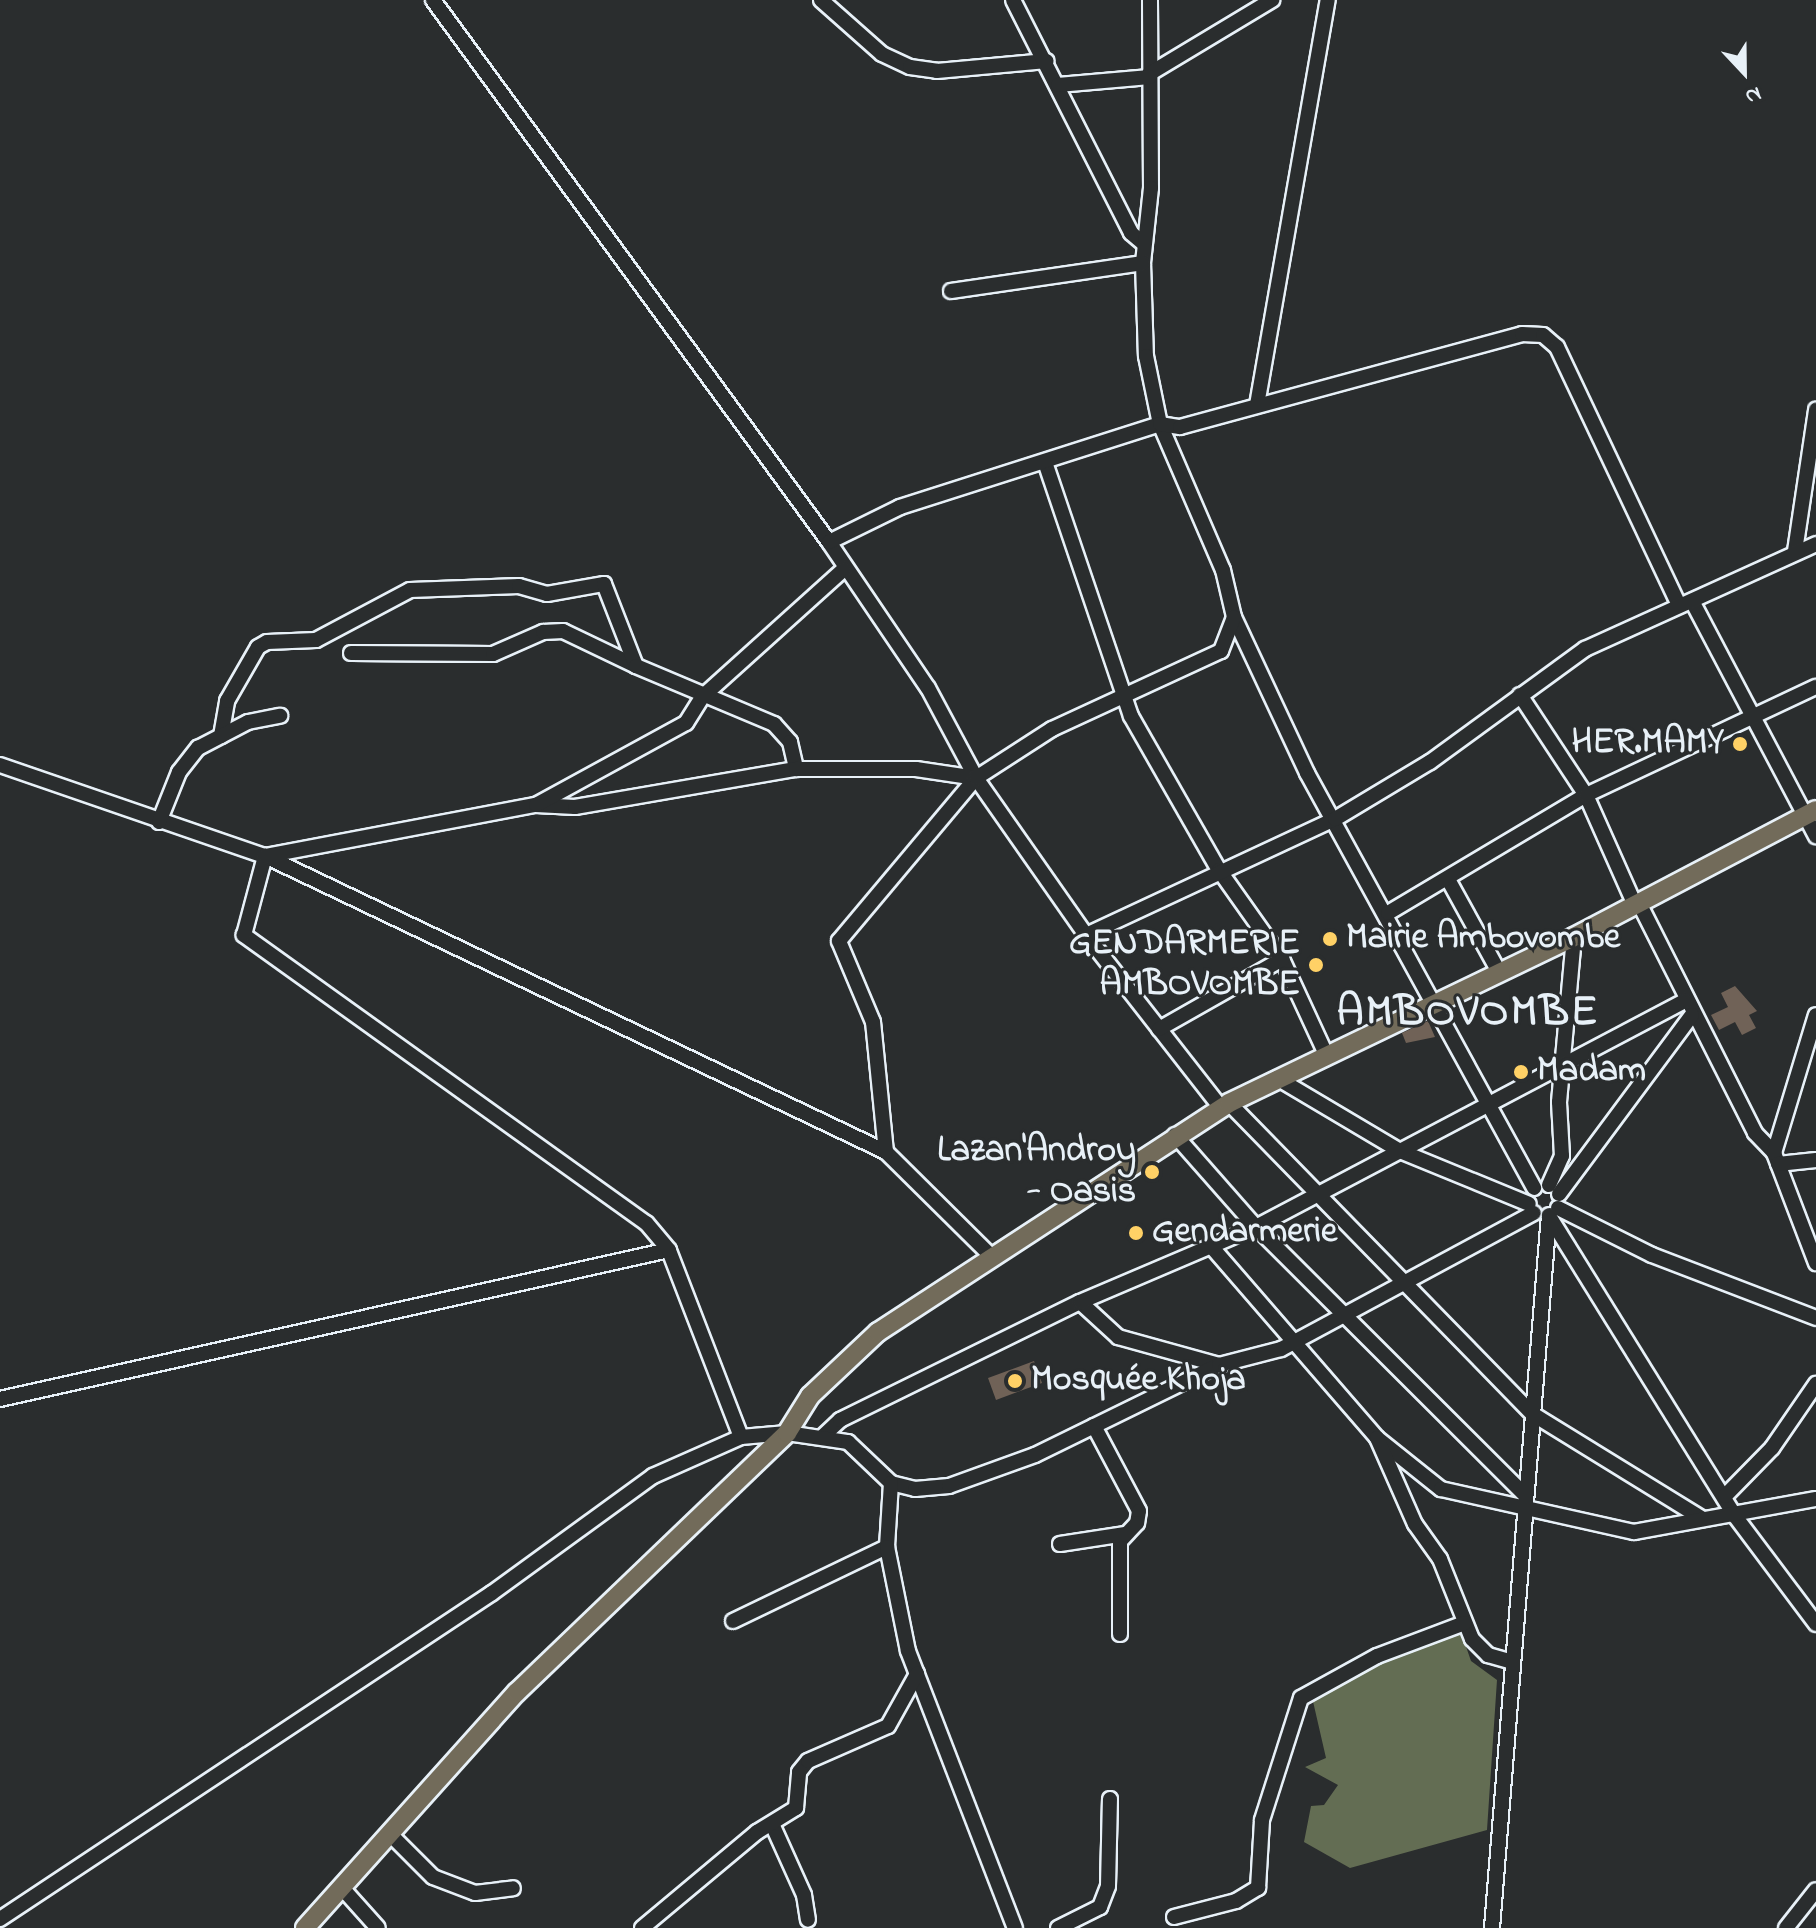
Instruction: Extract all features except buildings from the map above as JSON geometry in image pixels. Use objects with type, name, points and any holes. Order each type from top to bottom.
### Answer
[{"type":"main road","points":[[305,1928],[517,1692],[787,1433],[810,1396],[878,1332],[990,1255],[1225,1105],[1325,1052],[1574,937],[1811,812]]},
{"type":"street","points":[[433,0],[829,542],[844,569],[928,688],[976,778],[1086,935],[1159,1029],[1225,1105],[1319,1191],[1534,1415],[1703,1519]]},
{"type":"street","points":[[821,0],[882,54],[910,67],[937,71],[1047,61]]},
{"type":"street","points":[[1013,0],[1047,61],[1131,233],[1144,244]]},
{"type":"street","points":[[1150,0],[1151,188],[1143,263],[1146,356],[1160,424],[1223,570],[1234,617],[1335,819],[1435,1001],[1483,1104],[1512,1142],[1544,1201],[1735,1516],[1816,1624]]},
{"type":"street","points":[[1058,85],[1150,76],[1272,0]]},
{"type":"street","points":[[1257,405],[1328,0]]},
{"type":"street","points":[[951,291],[1143,263]]},
{"type":"street","points":[[829,542],[900,507],[1046,465],[1160,424],[1180,427],[1257,405],[1331,391],[1522,334],[1543,335],[1557,347],[1685,602],[1811,812],[1816,836]]},
{"type":"street","points":[[1795,551],[1816,410]]},
{"type":"street","points":[[1046,465],[1125,697],[1219,870],[1282,959],[1325,1052]]},
{"type":"street","points":[[1086,935],[1219,870],[1335,819],[1430,762],[1585,649],[1816,544]]},
{"type":"street","points":[[536,805],[581,777],[666,738],[686,723],[702,697],[844,569]]},
{"type":"street","points":[[221,736],[227,701],[258,647],[316,640],[410,590],[519,586],[547,594],[604,584],[636,666]]},
{"type":"street","points":[[886,1152],[873,1022],[839,941],[976,778],[1052,729],[1221,651],[1234,617]]},
{"type":"street","points":[[351,653],[493,654],[529,637],[563,631],[702,697],[774,724],[790,742],[796,769]]},
{"type":"street","points":[[1388,913],[1449,881],[1586,795],[1816,687]]},
{"type":"street","points":[[1520,695],[1586,795],[1692,1015],[1760,1141],[1776,1159],[1816,1263]]},
{"type":"street","points":[[159,822],[179,772],[198,748],[221,736],[280,716]]},
{"type":"street","points":[[0,765],[23,776],[265,856],[886,1152],[990,1255]]},
{"type":"street","points":[[265,856],[536,805],[575,807],[796,769],[916,769],[976,778]]},
{"type":"street","points":[[0,775],[23,776]]},
{"type":"street","points":[[265,856],[244,935],[618,1201],[669,1250],[741,1437]]},
{"type":"street","points":[[1449,881],[1498,970]]},
{"type":"street","points":[[1492,1928],[1509,1661],[1534,1415],[1544,1201],[1562,1156],[1559,1102],[1566,1061],[1574,937]]},
{"type":"street","points":[[1159,1029],[1282,959]]},
{"type":"street","points":[[822,1437],[840,1420],[1080,1302],[1256,1227],[1483,1104],[1685,1001]]},
{"type":"street","points":[[0,1919],[492,1593],[653,1476],[741,1437],[787,1433],[848,1442],[891,1483],[915,1489],[949,1486],[1094,1426],[1219,1365],[1272,1352],[1291,1339],[1404,1283],[1544,1201],[1692,1015]]},
{"type":"street","points":[[1776,1159],[1816,1015]]},
{"type":"street","points":[[1277,1078],[1400,1151],[1544,1201],[1652,1255],[1816,1318]]},
{"type":"street","points":[[1175,1135],[1256,1227],[1525,1495]]},
{"type":"street","points":[[1776,1159],[1816,1160]]},
{"type":"street","points":[[1210,1245],[1377,1438],[1441,1489],[1524,1511],[1634,1532],[1816,1499]]},
{"type":"street","points":[[0,1399],[669,1250]]},
{"type":"street","points":[[1080,1302],[1118,1337],[1219,1365]]},
{"type":"street","points":[[1725,1496],[1772,1448],[1816,1384]]},
{"type":"street","points":[[1094,1426],[1139,1511],[1137,1523],[1125,1534],[1119,1555],[1120,1634]]},
{"type":"street","points":[[1377,1438],[1465,1623],[1488,1655],[1509,1661]]},
{"type":"street","points":[[891,1483],[887,1547],[917,1674],[992,1856],[1015,1928]]},
{"type":"street","points":[[1060,1544],[1125,1534]]},
{"type":"street","points":[[733,1621],[887,1547]]},
{"type":"street","points":[[1174,1917],[1236,1901],[1258,1888],[1262,1820],[1301,1698],[1377,1656],[1465,1623]]},
{"type":"street","points":[[642,1928],[796,1808],[799,1772],[808,1761],[888,1726],[917,1674]]},
{"type":"street","points":[[1058,1928],[1100,1907],[1108,1886],[1110,1799]]},
{"type":"street","points":[[772,1824],[804,1895],[808,1920]]},
{"type":"street","points":[[391,1835],[433,1877],[475,1893],[513,1888]]},
{"type":"street","points":[[343,1889],[378,1928]]},
{"type":"street","points":[[1786,1928],[1816,1890]]},
{"type":"green space","points":[[1461,1632],[1471,1661],[1497,1680],[1487,1830],[1350,1868],[1304,1842],[1311,1806],[1324,1805],[1338,1785],[1305,1767],[1326,1758],[1312,1697],[1378,1661]]},
{"type":"place","name":"HER.MAMY","points":[[1740,744]]},
{"type":"place","name":"Mairie Ambovombe","points":[[1330,939]]},
{"type":"place","name":"GENDARMERIE AMBOVOMBE","points":[[1316,965]]},
{"type":"place","name":"Madam","points":[[1521,1072]]},
{"type":"place","name":"Lazan'Androy - Oasis","points":[[1152,1172]]},
{"type":"place","name":"Gendarmerie","points":[[1136,1233]]},
{"type":"place","name":"Mosquée Khoja","points":[[1015,1381]]},
{"type":"district","name":"AMBOVOMBE","points":[[1468,1013]]}]
